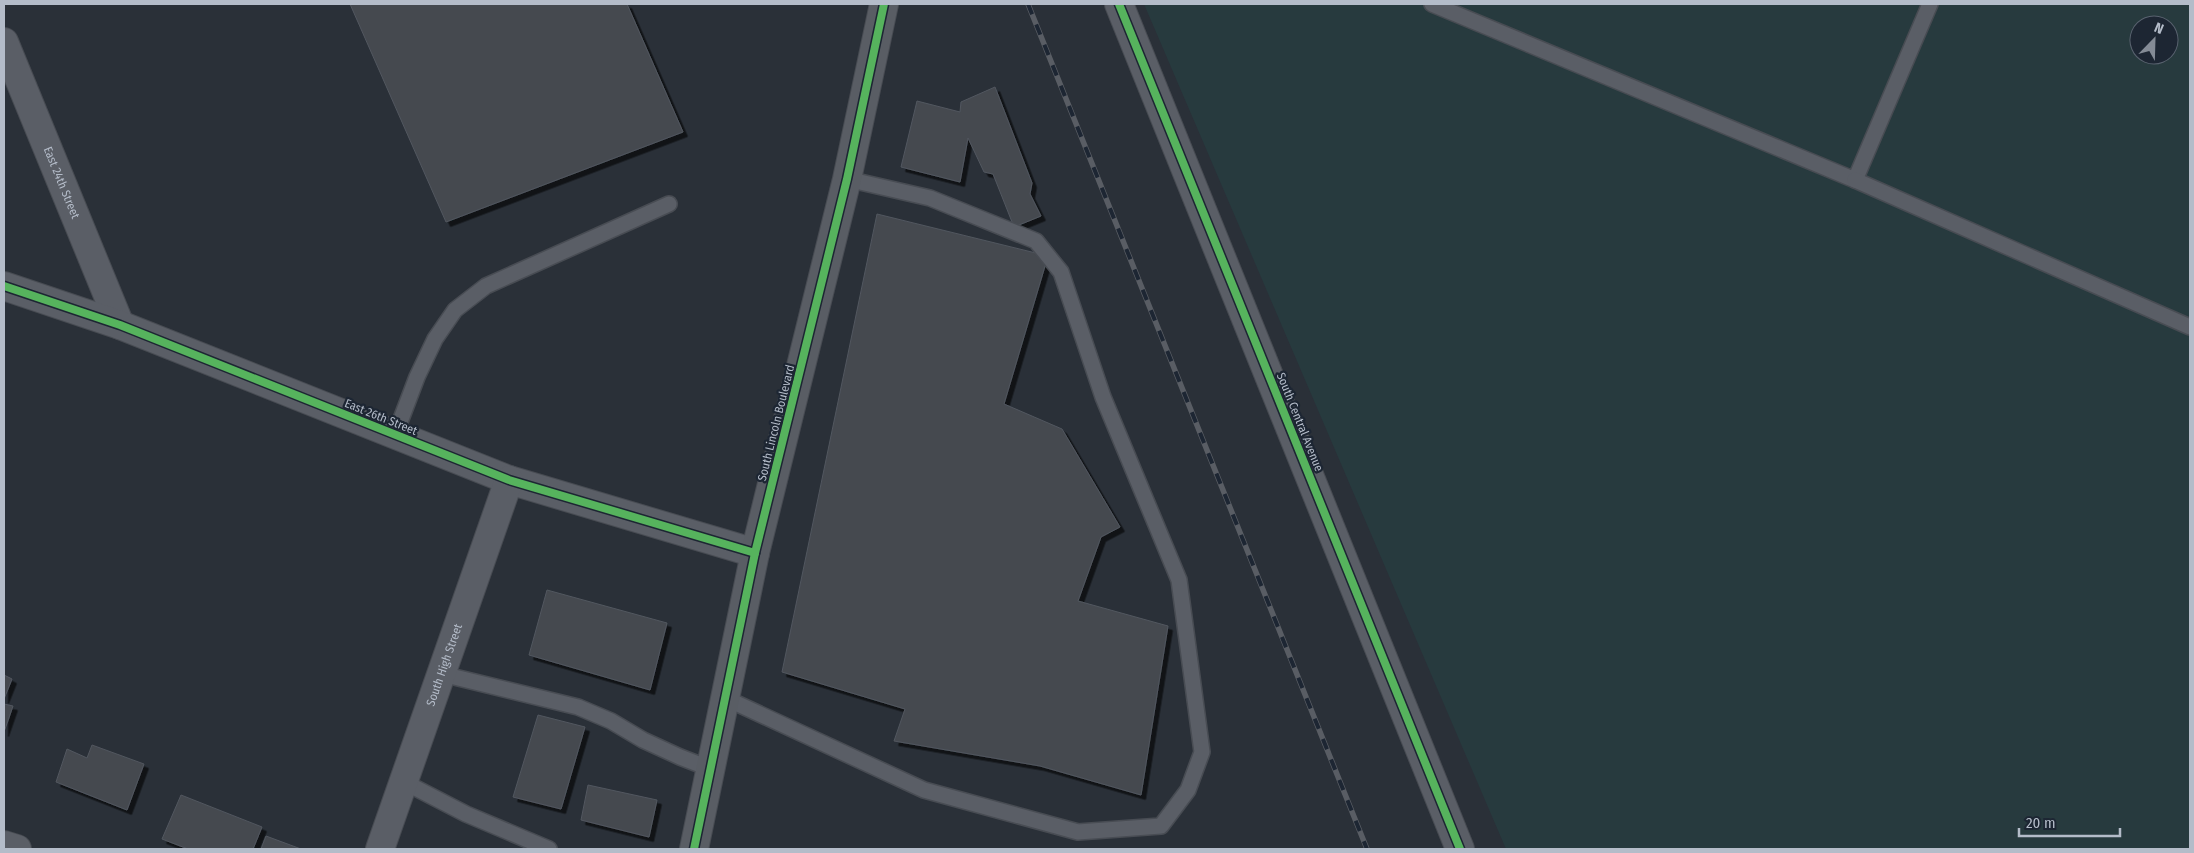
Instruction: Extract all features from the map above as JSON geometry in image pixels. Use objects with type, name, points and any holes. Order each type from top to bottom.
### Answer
[{"type":"street","name":"South Lincoln Boulevard","points":[[694,849],[755,553],[847,179],[884,4]]},
{"type":"street","name":"South Central Avenue","points":[[1119,4],[1460,849]]},
{"type":"street","name":"East 24th Street","points":[[4,42],[120,325]]},
{"type":"street","name":"East 26th Street","points":[[4,286],[120,325],[509,480],[755,553]]},
{"type":"street","name":"South High Street","points":[[380,849],[509,480]]},
{"type":"street","points":[[4,845],[17,849]]},
{"type":"lane","points":[[1432,4],[1855,180],[2190,327]]},
{"type":"lane","points":[[1855,180],[1930,4]]},
{"type":"lane","points":[[725,698],[924,790],[1078,832],[1161,826],[1188,790],[1202,752],[1179,580],[1103,397],[1062,272],[1036,242],[930,198],[847,179]]},
{"type":"lane","points":[[395,435],[435,339],[455,310],[486,286],[669,204]]},
{"type":"lane","points":[[442,674],[578,707],[611,721],[643,740],[710,769]]},
{"type":"lane","points":[[404,782],[466,814],[549,849]]},
{"type":"green space","points":[[1144,4],[2190,4],[2190,849],[1506,849]]},
{"type":"building","points":[[350,4],[627,4],[683,132],[446,222]]},
{"type":"building","points":[[995,87],[1032,183],[1030,194],[1041,216],[1014,227],[993,174],[984,172],[968,138],[960,182],[901,167],[917,101],[960,112],[961,102]]},
{"type":"building","points":[[877,214],[1048,256],[1004,404],[1062,429],[1120,527],[1101,537],[1078,601],[1168,626],[1141,795],[1040,766],[894,741],[905,709],[782,672]]},
{"type":"building","points":[[547,590],[667,623],[650,690],[529,655]]},
{"type":"building","points":[[4,675],[12,679],[4,699]]},
{"type":"building","points":[[4,704],[13,706],[4,732]]},
{"type":"building","points":[[538,715],[585,727],[561,809],[513,797]]},
{"type":"building","points":[[92,745],[144,764],[127,810],[56,782],[67,749],[87,758]]},
{"type":"building","points":[[588,785],[657,800],[649,837],[581,820]]},
{"type":"building","points":[[181,795],[262,827],[253,849],[188,849],[162,839]]},
{"type":"building","points":[[266,836],[301,849],[261,849]]},
{"type":"railway","points":[[1028,4],[1367,849]]},
{"type":"cycle path","points":[[694,849],[755,553],[847,179],[884,4]]},
{"type":"cycle path","points":[[1119,4],[1460,849]]},
{"type":"cycle path","points":[[4,286],[120,325],[509,480],[755,553]]}]
